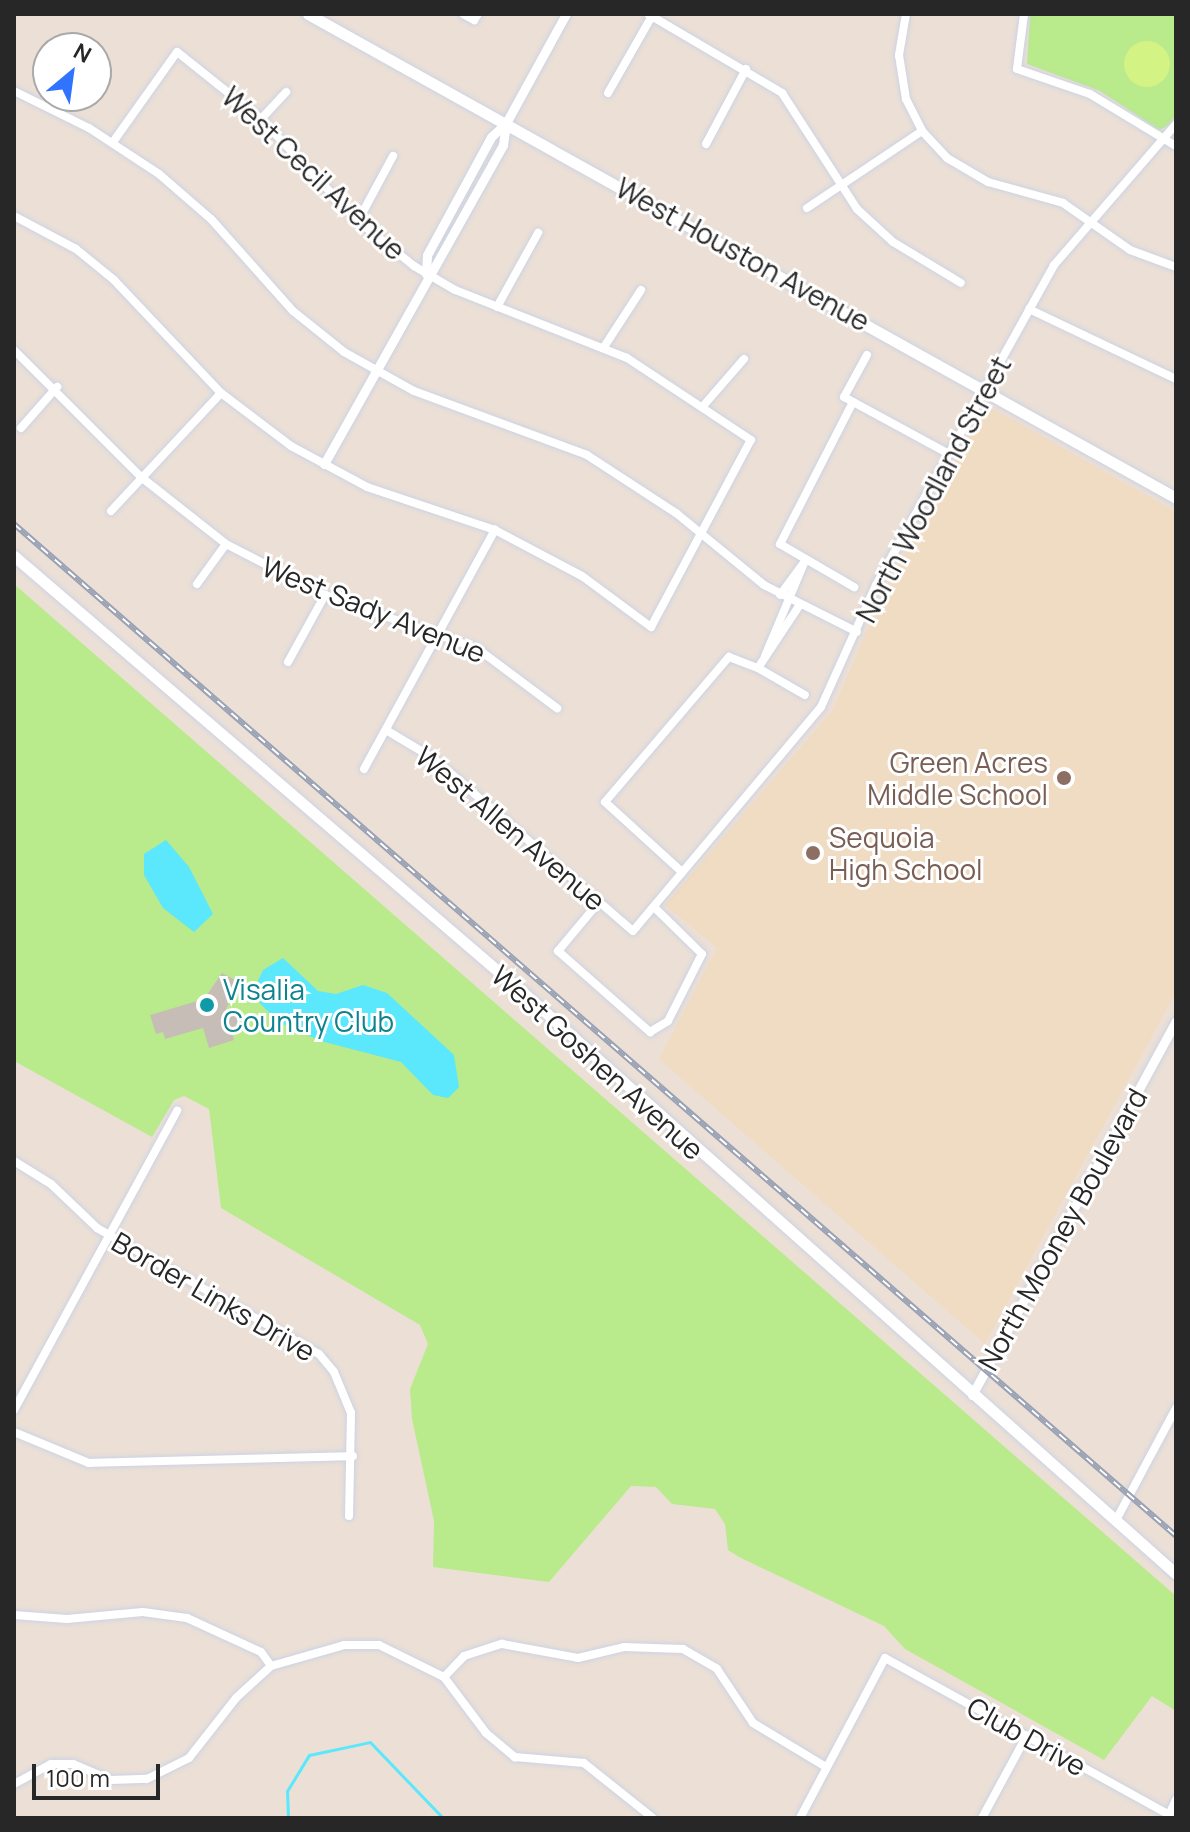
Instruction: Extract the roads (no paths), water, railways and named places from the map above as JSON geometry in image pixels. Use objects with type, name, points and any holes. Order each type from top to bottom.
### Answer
[{"type":"main road","name":"West Houston Avenue","points":[[308,14],[986,388],[1176,498]]},
{"type":"main road","name":"West Goshen Avenue","points":[[14,556],[527,996],[1176,1574]]},
{"type":"street","points":[[463,14],[476,17]]},
{"type":"street","points":[[426,274],[427,255],[491,137],[506,123],[566,14]]},
{"type":"street","points":[[904,14],[899,55],[906,99],[922,131],[973,176],[1050,198],[1130,250],[1176,267]]},
{"type":"street","points":[[1024,14],[1017,69],[1090,94],[1176,146]]},
{"type":"street","points":[[608,93],[650,15],[746,69],[792,103],[840,186],[879,231],[961,283]]},
{"type":"street","name":"West Cecil Avenue","points":[[113,142],[177,52],[261,119],[358,221],[426,274],[497,307],[604,347],[704,405],[751,440],[701,534]]},
{"type":"street","points":[[706,144],[746,69]]},
{"type":"street","points":[[14,91],[113,142],[211,219],[317,332],[373,370],[570,446],[626,478],[780,595],[857,632]]},
{"type":"street","points":[[261,119],[286,92]]},
{"type":"street","points":[[324,464],[426,274],[439,262],[503,145],[506,123]]},
{"type":"street","name":"North Woodland Street","points":[[633,931],[807,728],[857,632],[876,585],[1029,309],[1088,220],[1176,124]]},
{"type":"street","points":[[807,208],[922,131]]},
{"type":"street","points":[[358,221],[393,156]]},
{"type":"street","points":[[14,216],[76,249],[114,280],[221,393],[324,464],[367,487],[495,530],[582,576],[651,627],[701,534]]},
{"type":"street","points":[[497,307],[538,233]]},
{"type":"street","points":[[604,347],[641,290]]},
{"type":"street","points":[[1029,309],[1176,379]]},
{"type":"street","name":"West Sady Avenue","points":[[14,350],[57,387],[141,477],[226,544],[325,595],[438,631],[509,668],[557,708]]},
{"type":"street","points":[[867,355],[844,397],[949,454]]},
{"type":"street","points":[[704,405],[744,359]]},
{"type":"street","points":[[21,428],[57,387]]},
{"type":"street","points":[[111,511],[221,393]]},
{"type":"street","points":[[853,402],[780,536],[785,551],[854,587]]},
{"type":"street","points":[[364,769],[495,530]]},
{"type":"street","points":[[197,584],[226,544]]},
{"type":"street","points":[[780,595],[805,561]]},
{"type":"street","points":[[765,656],[796,577]]},
{"type":"street","points":[[288,662],[325,595]]},
{"type":"street","points":[[758,668],[799,606]]},
{"type":"street","points":[[682,872],[605,802],[729,657],[758,668],[805,695]]},
{"type":"street","name":"West Allen Avenue","points":[[386,730],[433,758],[633,931]]},
{"type":"street","points":[[599,902],[558,951],[650,1032],[668,1021],[702,954],[654,907]]},
{"type":"street","name":"North Mooney Boulevard","points":[[972,1395],[1176,1021]]},
{"type":"street","points":[[14,1410],[177,1111]]},
{"type":"street","name":"Border Links Drive","points":[[14,1161],[51,1184],[109,1235],[319,1354],[345,1392],[353,1456],[349,1516]]},
{"type":"street","points":[[1116,1520],[1176,1408]]},
{"type":"street","points":[[14,1432],[89,1463],[353,1456]]},
{"type":"street","points":[[14,1615],[143,1612],[187,1618],[261,1652],[271,1666]]},
{"type":"street","points":[[444,1677],[464,1656],[502,1644],[578,1658],[624,1647],[683,1649],[717,1669],[753,1723],[826,1767],[800,1818]]},
{"type":"street","points":[[14,1784],[51,1764],[73,1764],[111,1780],[147,1779],[171,1769],[207,1739],[236,1698],[271,1666],[344,1645],[379,1645],[444,1677],[500,1747],[533,1760],[584,1763],[653,1818]]},
{"type":"street","name":"Club Drive","points":[[826,1767],[885,1658],[1168,1816]]},
{"type":"street","points":[[982,1818],[1027,1735]]},
{"type":"street","points":[[1168,1816],[1176,1800]]},
{"type":"water","points":[[166,840],[189,867],[213,914],[194,932],[163,908],[144,875],[144,854]]},
{"type":"water","points":[[283,958],[318,991],[336,994],[363,985],[387,993],[454,1055],[459,1087],[448,1098],[433,1095],[401,1062],[321,1041],[278,1022],[259,1002],[256,985],[263,970]]},
{"type":"waterway","points":[[288,1818],[287,1791],[309,1755],[370,1742],[443,1818]]},
{"type":"railway","points":[[14,524],[1176,1536]]},
{"type":"place","name":"Green Acres Middle School","points":[[1064,778]]},
{"type":"place","name":"Sequoia High School","points":[[813,853]]},
{"type":"place","name":"Visalia Country Club","points":[[207,1005]]}]
